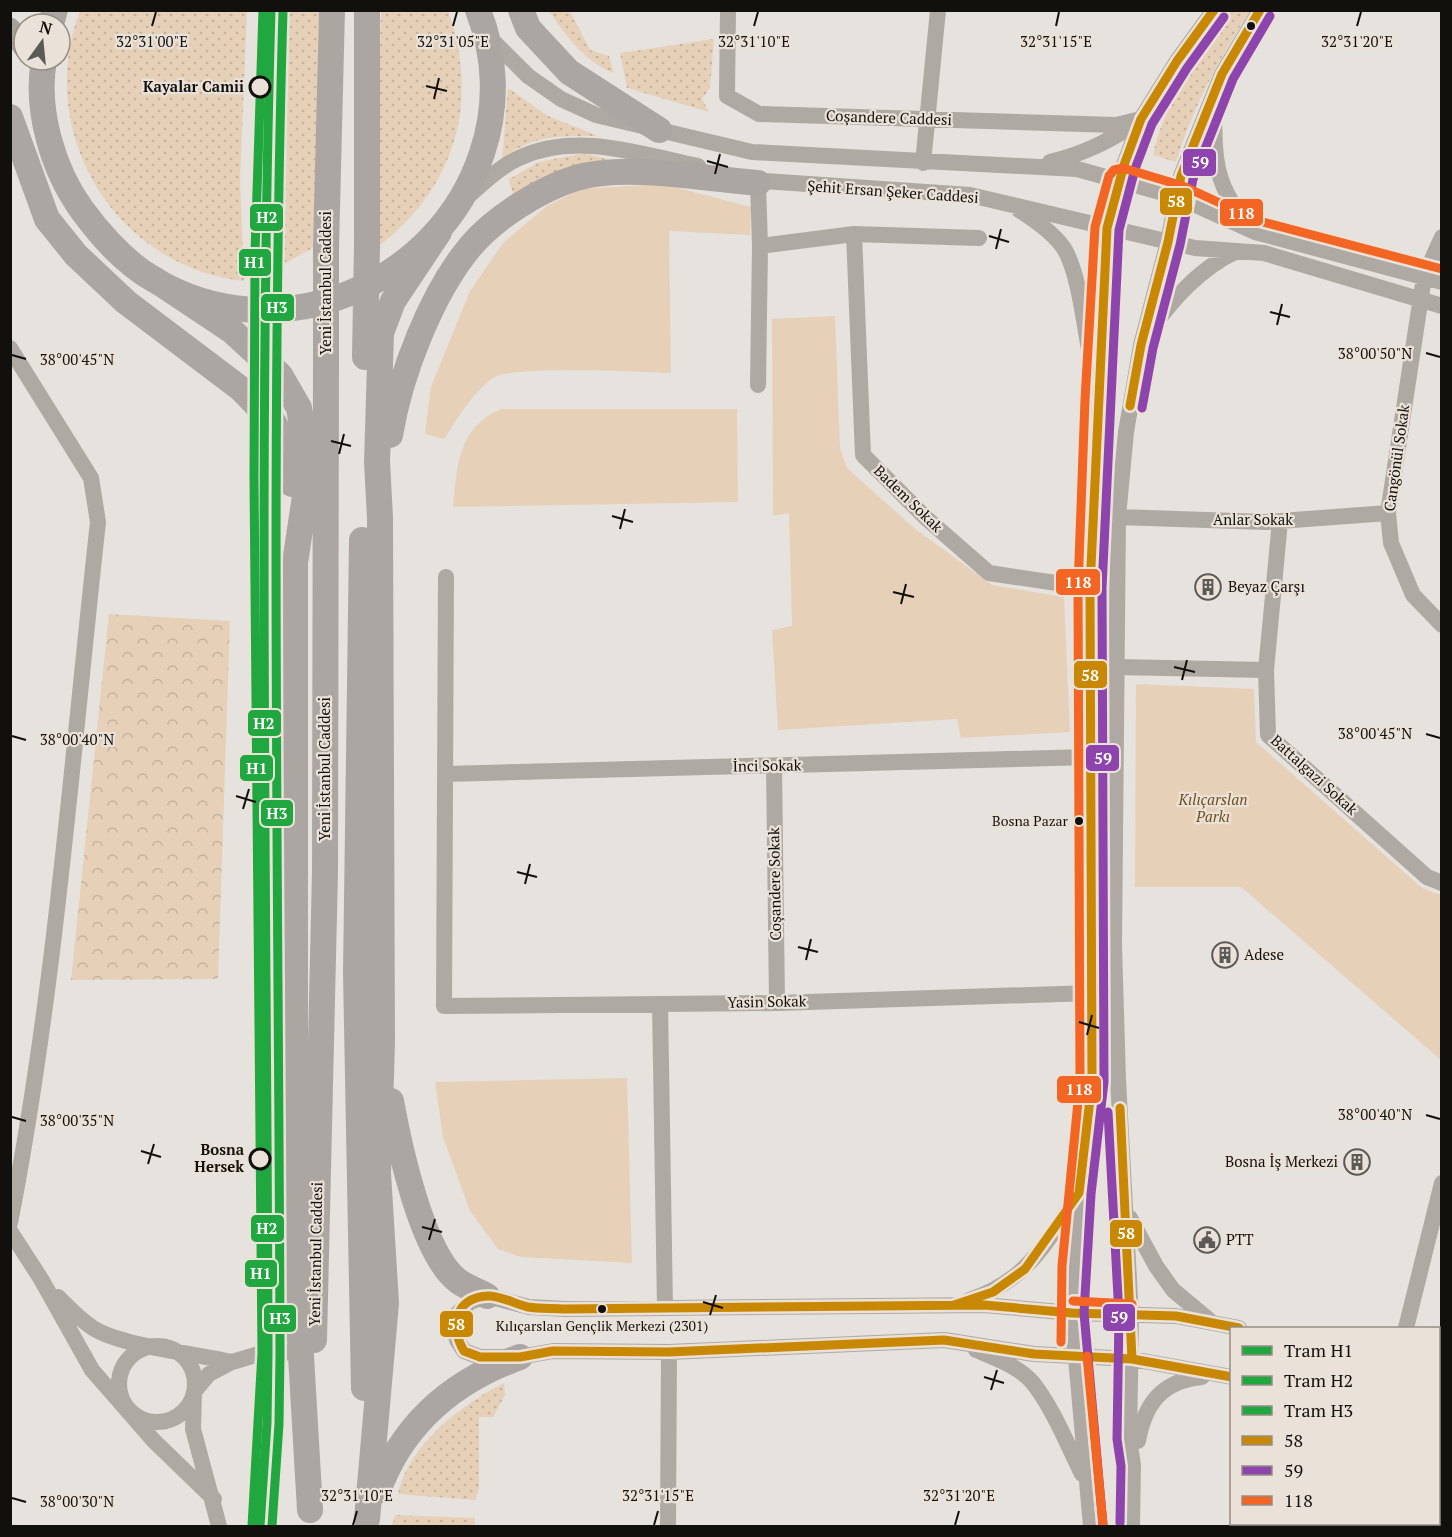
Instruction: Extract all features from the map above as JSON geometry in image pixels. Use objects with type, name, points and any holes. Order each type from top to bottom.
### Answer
[{"type":"highway","name":"Yeni İstanbul Caddesi","points":[[310,1518],[325,872],[326,248],[332,10]]},
{"type":"highway","points":[[367,10],[367,245],[356,973],[367,1523]]},
{"type":"highway","points":[[367,1523],[386,1303],[378,1173],[382,1042],[380,518],[377,442],[381,333],[393,301],[461,202],[476,171],[487,138],[493,74],[488,36],[478,10]]},
{"type":"highway","points":[[520,10],[528,28],[568,72],[659,130]]},
{"type":"highway","points":[[41,72],[47,135],[69,192],[105,242],[154,279],[232,331],[280,375],[299,408],[309,469],[295,563]]},
{"type":"highway","points":[[10,117],[47,219],[76,255],[126,302],[241,389],[274,423],[291,458],[295,563],[295,1253],[310,1518]]},
{"type":"highway","points":[[380,518],[396,399],[406,368],[435,304],[470,246],[519,203],[576,178],[624,172],[758,183]]},
{"type":"highway","points":[[154,279],[201,300],[253,310],[305,307],[364,288],[400,267],[439,232]]},
{"type":"highway","points":[[382,1042],[397,1137],[414,1196],[437,1257],[458,1281],[487,1296]]},
{"type":"highway","points":[[367,1523],[388,1464],[411,1429],[447,1395],[463,1384],[488,1368],[520,1357]]},
{"type":"street","name":"Coşandere Caddesi","points":[[729,10],[727,96],[759,114],[1116,125],[1141,119]]},
{"type":"street","points":[[923,163],[938,10]]},
{"type":"street","points":[[1091,1527],[1072,1313],[1080,1193],[1092,1082],[1090,588],[1107,228],[1120,180],[1141,119],[1177,61],[1214,10]]},
{"type":"street","points":[[1133,1465],[1129,1439],[1131,1316],[1118,1080],[1114,945],[1118,517],[1126,432],[1141,345],[1168,242],[1181,176],[1222,74],[1260,10]]},
{"type":"street","name":"Şehit Ersan Şeker Caddesi","points":[[488,36],[528,76],[561,99],[596,115],[752,152],[923,163],[1077,169],[1178,197],[1255,232],[1442,282]]},
{"type":"street","points":[[1213,99],[1217,173],[1237,212],[1255,232]]},
{"type":"street","points":[[1034,166],[1085,153],[1112,139],[1141,119]]},
{"type":"street","name":"Şehit Ersan Şeker Caddesi","points":[[461,202],[518,158],[560,144],[614,148],[713,169],[758,183],[970,195],[1195,248],[1264,253],[1442,306]]},
{"type":"street","points":[[758,183],[760,246],[758,385]]},
{"type":"street","points":[[1008,203],[1032,218],[1065,250],[1075,278],[1098,389]]},
{"type":"street","points":[[760,246],[854,234],[980,237]]},
{"type":"street","name":"Badem Sokak","points":[[854,234],[864,455],[926,518],[989,573],[1090,588]]},
{"type":"street","name":"Cangönül Sokak","points":[[1442,237],[1424,277],[1388,513],[1391,543],[1413,595],[1442,625]]},
{"type":"street","points":[[1141,345],[1168,305],[1221,258],[1238,251]]},
{"type":"street","points":[[10,348],[91,478],[98,522],[48,992],[23,1156],[10,1223]]},
{"type":"street","name":"Anlar Sokak","points":[[1118,517],[1280,521],[1388,513]]},
{"type":"street","name":"Battalgazi Sokak","points":[[1280,521],[1266,670],[1268,735],[1427,877],[1442,883]]},
{"type":"street","points":[[445,774],[446,577]]},
{"type":"street","points":[[1115,667],[1266,670]]},
{"type":"street","name":"İnci Sokak","points":[[445,774],[1089,757]]},
{"type":"street","name":"Coşandere Sokak","points":[[774,766],[777,1003]]},
{"type":"street","name":"Yasin Sokak","points":[[445,774],[444,1006],[777,1003],[1090,993]]},
{"type":"street","points":[[660,1004],[665,1308]]},
{"type":"street","points":[[1406,1327],[1442,1183]]},
{"type":"street","points":[[954,1305],[993,1292],[1025,1269],[1080,1193]]},
{"type":"street","points":[[1127,1213],[1156,1266],[1173,1290],[1212,1322]]},
{"type":"street","points":[[10,1231],[41,1279],[92,1370],[154,1441],[214,1499]]},
{"type":"street","points":[[41,1279],[73,1313],[94,1329],[127,1341],[232,1362]]},
{"type":"street","points":[[1227,1376],[1132,1359],[1034,1354],[944,1340],[669,1352],[554,1352],[520,1357],[480,1358],[464,1350],[457,1340],[454,1328],[458,1313],[470,1302],[487,1296],[529,1307],[954,1305],[1016,1307],[1072,1313],[1176,1316],[1231,1327]]},
{"type":"street","points":[[944,1340],[992,1357],[1013,1368],[1033,1383],[1058,1423],[1087,1486]]},
{"type":"street","points":[[219,1527],[214,1499],[193,1429],[194,1392],[192,1370],[187,1361],[168,1348],[146,1348],[128,1360],[119,1382],[125,1406],[145,1421],[170,1420],[181,1414],[194,1392],[209,1374],[232,1362],[262,1353],[299,1353]]},
{"type":"street","points":[[668,1527],[669,1352]]},
{"type":"street","points":[[1132,1527],[1133,1465],[1141,1421],[1158,1393],[1183,1379],[1227,1376]]},
{"type":"green space","points":[[80,11],[247,11],[240,180],[244,281],[198,270],[157,250],[123,221],[96,186],[77,145],[68,102],[69,72],[72,72],[72,44]]},
{"type":"green space","points":[[290,11],[319,11],[314,247],[281,266]]},
{"type":"green space","points":[[381,11],[448,11],[458,45],[462,79],[460,111],[454,143],[442,172],[424,200],[402,226],[375,249]]},
{"type":"green space","points":[[549,11],[570,11],[590,50],[609,56],[614,73],[585,55],[569,39]]},
{"type":"green space","points":[[1226,11],[1250,11],[1208,84],[1190,122],[1176,162],[1153,155],[1165,117],[1174,98],[1193,62]]},
{"type":"green space","points":[[714,39],[710,88],[702,99],[709,112],[627,88],[620,53]]},
{"type":"green space","points":[[508,88],[548,116],[598,136],[547,138],[535,141],[524,145],[502,160]]},
{"type":"green space","points":[[584,153],[628,165],[514,198],[509,179],[539,162]]},
{"type":"green space","points":[[663,184],[751,207],[750,235],[669,231],[671,373],[549,370],[504,374],[493,378],[478,391],[444,439],[425,434],[431,387],[470,291],[504,242],[547,206],[581,189]]},
{"type":"green space","points":[[835,316],[840,448],[847,468],[914,528],[992,585],[1064,597],[1070,732],[961,738],[957,719],[778,730],[772,630],[792,626],[789,513],[773,516],[772,319]]},
{"type":"green space","points":[[501,409],[737,409],[738,502],[453,507],[462,449],[476,426]]},
{"type":"green space","points":[[109,614],[230,621],[218,979],[71,980]]},
{"type":"green space","name":"Kılıçarslan Parkı","points":[[1136,684],[1254,689],[1256,742],[1422,888],[1441,895],[1441,1060],[1241,887],[1135,887]]},
{"type":"green space","points":[[627,1078],[632,1263],[521,1257],[498,1249],[470,1211],[443,1137],[435,1082]]},
{"type":"green space","points":[[504,1383],[505,1395],[493,1417],[479,1417],[479,1488],[475,1500],[398,1494],[413,1459],[439,1428],[471,1403]]},
{"type":"green space","points":[[395,1515],[475,1518],[475,1526],[392,1526]]},
{"type":"tram line","name":"H1","points":[[252,1526],[262,1353],[254,479],[255,252],[263,10]]},
{"type":"tram line","name":"H2","points":[[260,1526],[267,1423],[268,1353],[264,514],[271,10]]},
{"type":"tram line","name":"H3","points":[[272,1526],[279,1424],[280,1353],[276,514],[283,10]]},
{"type":"transit line","name":"58","points":[[954,1305],[993,1292],[1025,1269],[1079,1193],[1092,1082],[1090,588],[1107,228],[1124,165],[1141,119],[1177,61],[1214,10]]},
{"type":"transit line","name":"58","points":[[1130,406],[1141,345],[1168,242],[1181,176],[1222,74],[1260,10]]},
{"type":"transit line","name":"59","points":[[1142,408],[1153,348],[1180,245],[1193,179],[1233,79],[1270,16]]},
{"type":"transit line","name":"59","points":[[1103,1525],[1084,1313],[1091,1194],[1104,1082],[1102,588],[1119,230],[1135,169],[1152,124],[1187,68],[1224,17]]},
{"type":"transit line","name":"118","points":[[1061,1342],[1062,1266],[1080,1081],[1078,588],[1085,400],[1095,227],[1109,176],[1114,170],[1123,168],[1183,186],[1259,221],[1442,269]]},
{"type":"transit line","name":"58","points":[[1120,1108],[1132,1359]]},
{"type":"transit line","name":"59","points":[[1108,1112],[1119,1316],[1117,1439],[1121,1466],[1120,1523]]},
{"type":"transit line","name":"58","points":[[1230,1377],[1132,1359],[1034,1354],[944,1340],[669,1352],[553,1351],[520,1357],[480,1357],[464,1351],[456,1324],[462,1308],[468,1302],[476,1298],[492,1296],[528,1307],[565,1309],[984,1305],[1072,1313],[1176,1316],[1234,1327]]},
{"type":"transit line","name":"118","points":[[1073,1301],[1132,1304]]},
{"type":"transit line","name":"118","points":[[1087,1356],[1103,1525]]},
{"type":"place","name":"Kayalar Camii","points":[[260,87]]},
{"type":"place","name":"Beyaz Çarşı","points":[[1208,587]]},
{"type":"place","name":"Bosna Pazar","points":[[1079,821]]},
{"type":"place","name":"Adese","points":[[1225,955]]},
{"type":"place","name":"Bosna Hersek","points":[[260,1159]]},
{"type":"place","name":"Bosna İş Merkezi","points":[[1357,1162]]},
{"type":"place","name":"PTT","points":[[1207,1240]]},
{"type":"place","name":"Kılıçarslan Gençlik Merkezi (2301)","points":[[602,1309]]}]
